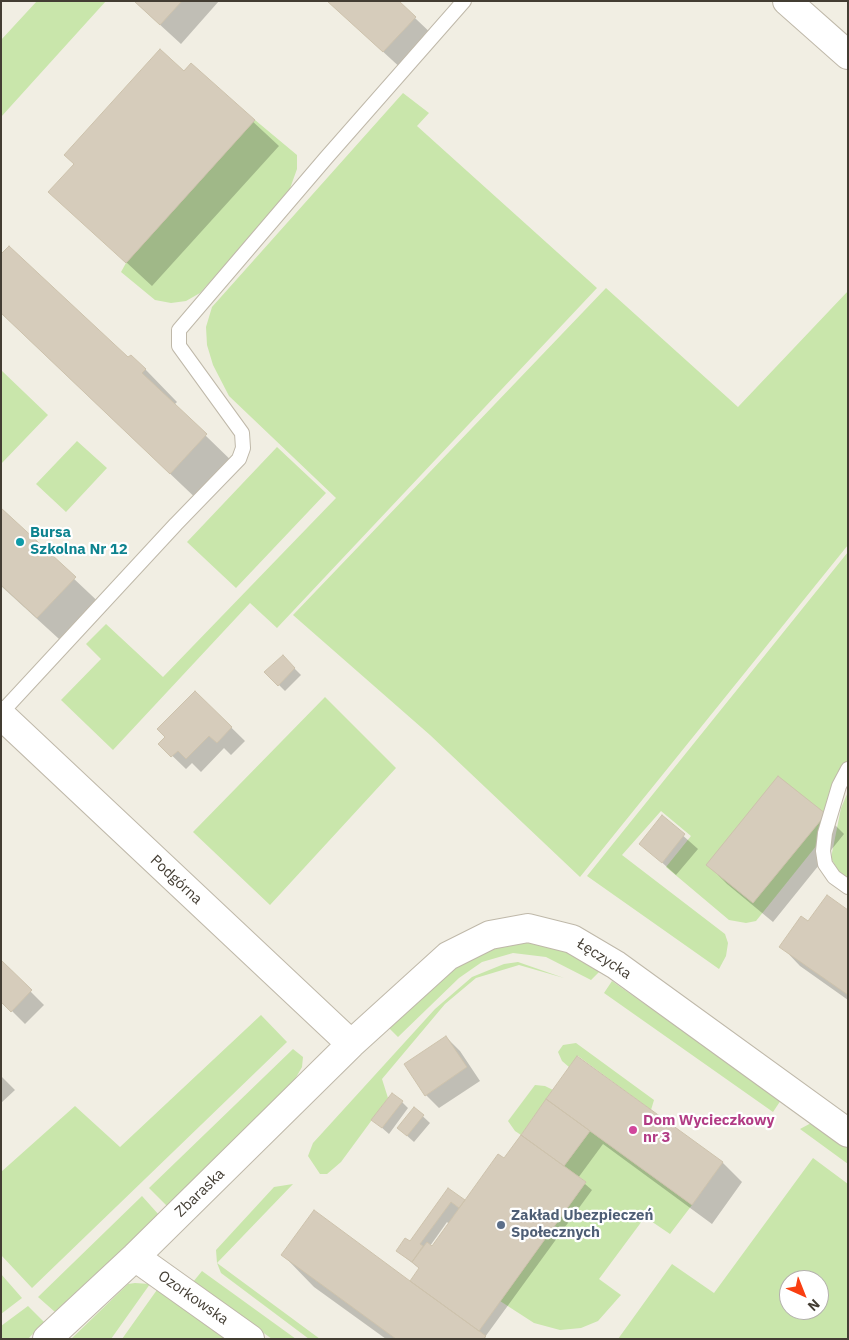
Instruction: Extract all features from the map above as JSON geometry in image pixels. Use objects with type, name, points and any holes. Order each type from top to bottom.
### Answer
[{"type":"street","points":[[787,1],[847,53]]},
{"type":"street","name":"Podgórna","points":[[1,714],[351,1044]]},
{"type":"street","name":"Łęczycka","points":[[351,1044],[448,956],[490,935],[528,928],[572,939],[605,958],[848,1133]]},
{"type":"street","name":"Zbaraska","points":[[47,1339],[135,1257],[351,1044]]},
{"type":"street","name":"Ozorkowska","points":[[135,1257],[250,1339]]},
{"type":"lane","points":[[1,714],[176,524],[239,459],[242,448],[242,433],[179,346],[179,330],[464,1]]},
{"type":"lane","points":[[848,769],[837,794],[825,833],[823,851],[825,864],[834,877],[848,887]]},
{"type":"green space","points":[[37,1],[106,1],[1,117],[1,40]]},
{"type":"green space","points":[[403,93],[429,113],[417,126],[597,288],[277,628],[250,603],[113,750],[61,700],[101,659],[86,644],[106,624],[163,677],[336,498],[229,396],[213,365],[207,345],[206,327],[212,307]]},
{"type":"green space","points":[[255,120],[297,155],[297,169],[288,194],[200,293],[186,301],[171,303],[155,300],[121,272],[126,263]]},
{"type":"green space","points":[[606,288],[738,407],[848,291],[848,545],[580,877],[430,735],[293,615]]},
{"type":"green space","points":[[1,370],[48,415],[1,464]]},
{"type":"green space","points":[[77,441],[107,468],[66,512],[36,484]]},
{"type":"green space","points":[[277,447],[326,493],[236,588],[187,542]]},
{"type":"green space","points":[[848,552],[848,759],[832,790],[817,845],[756,921],[746,923],[729,920],[666,867],[691,836],[661,811],[622,855],[725,934],[728,943],[726,956],[719,969],[587,876]]},
{"type":"green space","points":[[325,697],[396,768],[270,905],[193,832]]},
{"type":"green space","points":[[848,792],[848,878],[839,872],[831,858],[841,808]]},
{"type":"green space","points":[[521,939],[556,946],[588,961],[600,971],[591,980],[546,957],[513,953],[482,962],[459,978],[398,1037],[388,1027],[438,978],[493,944]]},
{"type":"green space","points":[[518,962],[564,978],[519,965],[476,978],[445,1004],[382,1079],[388,1098],[341,1162],[327,1174],[320,1174],[308,1156],[313,1143],[435,1009],[472,977],[504,964]]},
{"type":"green space","points":[[612,981],[781,1100],[773,1112],[604,993]]},
{"type":"green space","points":[[261,1015],[287,1042],[32,1288],[1,1255],[1,1172],[75,1106],[120,1147]]},
{"type":"green space","points":[[576,1043],[654,1100],[651,1110],[578,1056],[569,1067],[562,1061],[558,1052],[563,1045]]},
{"type":"green space","points":[[293,1049],[303,1057],[302,1067],[290,1088],[168,1207],[149,1188]]},
{"type":"green space","points":[[535,1085],[545,1086],[553,1090],[521,1135],[515,1131],[508,1121]]},
{"type":"green space","points":[[813,1122],[848,1148],[848,1164],[800,1129]]},
{"type":"green space","points":[[590,1131],[692,1205],[670,1234],[645,1217],[599,1279],[621,1295],[598,1321],[581,1328],[560,1330],[534,1323],[500,1301],[586,1182],[564,1166]]},
{"type":"green space","points":[[813,1158],[848,1184],[848,1339],[618,1339],[672,1264],[714,1293]]},
{"type":"green space","points":[[293,1184],[217,1263],[216,1250],[274,1187]]},
{"type":"green space","points":[[142,1196],[159,1215],[55,1312],[38,1297]]},
{"type":"green space","points":[[217,1263],[320,1339],[309,1339],[221,1273]]},
{"type":"green space","points":[[202,1271],[296,1339],[272,1339],[193,1282]]},
{"type":"green space","points":[[1,1274],[22,1298],[1,1314]]},
{"type":"green space","points":[[128,1284],[150,1284],[111,1339],[71,1339]]},
{"type":"green space","points":[[159,1287],[230,1339],[122,1339]]},
{"type":"green space","points":[[28,1306],[44,1322],[28,1339],[1,1339],[1,1326]]},
{"type":"building","points":[[134,1],[182,1],[160,25]]},
{"type":"building","points":[[327,1],[399,1],[416,17],[383,52]]},
{"type":"building","points":[[160,49],[184,71],[191,63],[255,120],[126,263],[48,192],[74,164],[64,155]]},
{"type":"building","points":[[9,246],[128,357],[131,355],[146,369],[142,373],[207,434],[170,474],[1,313],[1,254]]},
{"type":"building","name":"Bursa Szkolna Nr 12","points":[[1,508],[76,577],[37,618],[1,585]]},
{"type":"building","points":[[283,655],[295,668],[278,686],[264,672]]},
{"type":"building","points":[[195,691],[232,727],[217,743],[209,736],[186,759],[178,751],[171,757],[158,744],[165,737],[157,729]]},
{"type":"building","points":[[778,776],[826,814],[753,903],[706,865]]},
{"type":"building","points":[[662,815],[685,834],[662,863],[639,844]]},
{"type":"building","points":[[827,895],[848,910],[848,995],[779,947],[801,916],[808,921]]},
{"type":"building","points":[[1,960],[32,990],[11,1012],[1,1002]]},
{"type":"building","points":[[446,1036],[467,1067],[425,1096],[404,1064]]},
{"type":"building","name":"Dom Wycieczkowy nr 3","points":[[577,1056],[723,1162],[692,1205],[546,1099]]},
{"type":"building","points":[[392,1093],[403,1101],[382,1128],[371,1120]]},
{"type":"building","points":[[546,1099],[590,1131],[564,1166],[521,1135]]},
{"type":"building","points":[[414,1107],[424,1115],[407,1136],[397,1128]]},
{"type":"building","name":"Zakład Ubezpieczeń Społecznych","points":[[521,1135],[586,1182],[479,1331],[410,1281],[419,1268],[412,1262],[427,1242],[432,1246],[498,1154],[504,1158]]},
{"type":"building","points":[[448,1188],[465,1200],[459,1208],[451,1202],[420,1244],[423,1246],[412,1262],[396,1251],[405,1238],[410,1241]]},
{"type":"building","points":[[314,1210],[486,1336],[483,1339],[396,1339],[281,1255]]},
{"type":"place","name":"Bursa Szkolna Nr 12","points":[[20,542]]},
{"type":"place","name":"Dom Wycieczkowy nr 3","points":[[633,1130]]},
{"type":"place","name":"Zakład Ubezpieczeń Społecznych","points":[[501,1225]]}]
